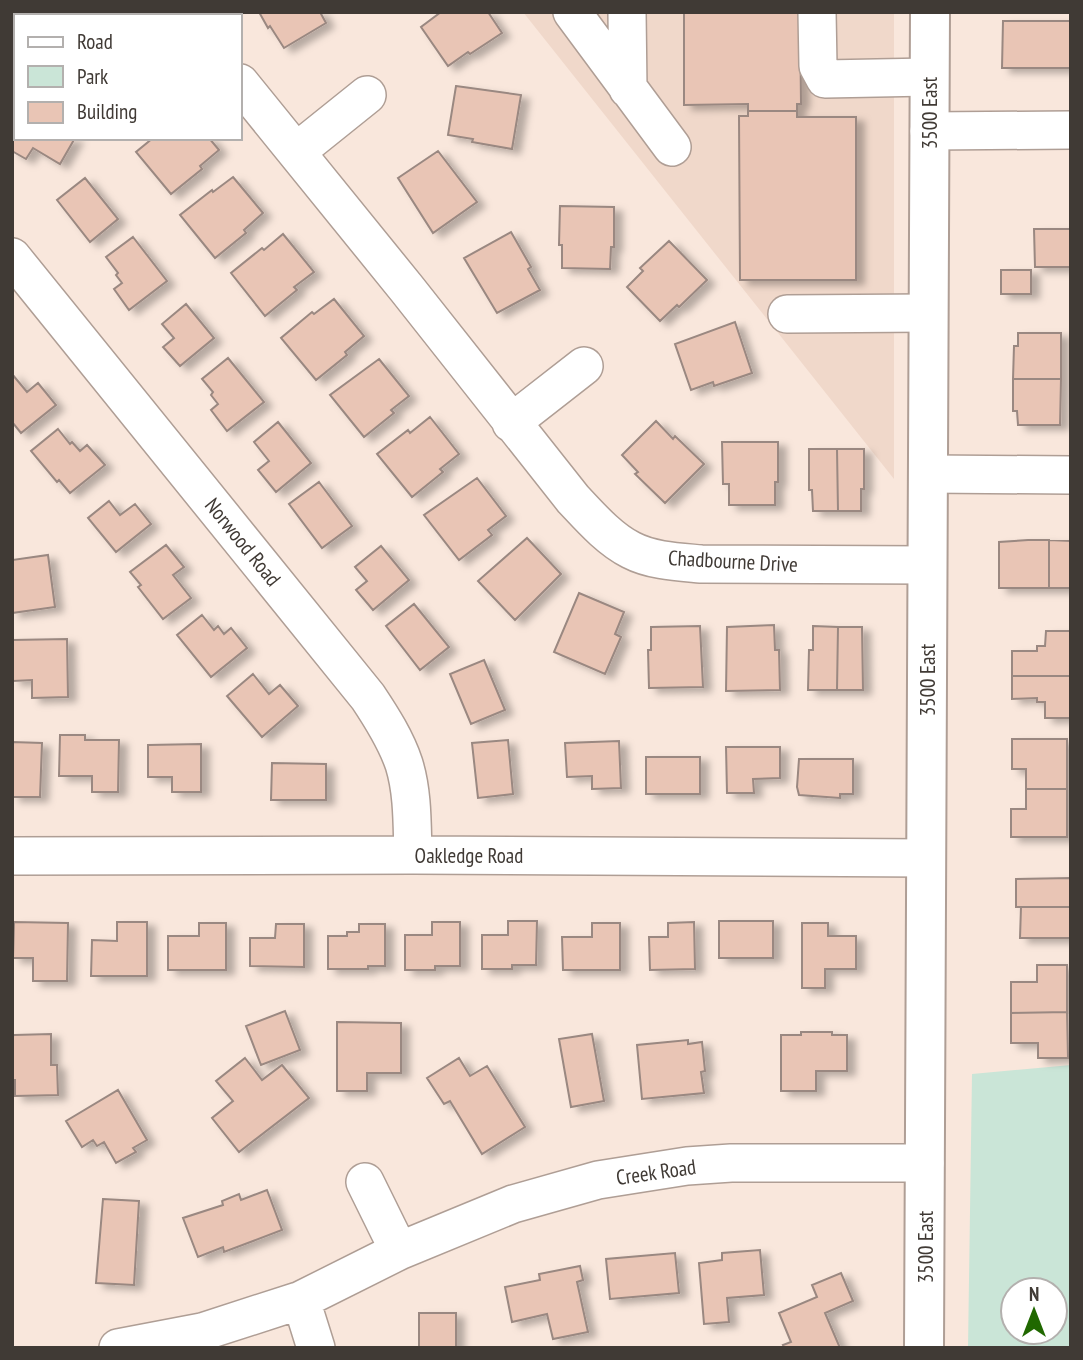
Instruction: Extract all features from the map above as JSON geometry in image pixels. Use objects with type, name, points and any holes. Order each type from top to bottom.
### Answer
[{"type":"main road","name":"3500 East","points":[[925,1348],[930,12]]},
{"type":"street","points":[[572,12],[672,148]]},
{"type":"street","points":[[627,12],[628,89]]},
{"type":"street","points":[[817,12],[818,66],[825,79],[929,77]]},
{"type":"street","name":"Chadbourne Drive","points":[[242,85],[573,499],[599,526],[631,551],[665,560],[701,565],[927,565]]},
{"type":"street","points":[[296,152],[367,95]]},
{"type":"street","points":[[929,131],[1071,130]]},
{"type":"street","name":"Norwood Road","points":[[12,257],[368,697],[386,723],[404,764],[412,806],[414,855]]},
{"type":"street","points":[[787,314],[928,313]]},
{"type":"street","points":[[512,423],[584,366]]},
{"type":"street","points":[[928,474],[1071,475]]},
{"type":"street","name":"Oakledge Road","points":[[12,856],[926,858]]},
{"type":"street","name":"Creek Road","points":[[118,1348],[202,1332],[301,1300],[399,1251],[513,1204],[598,1181],[687,1166],[731,1163],[925,1163]]},
{"type":"street","points":[[365,1182],[399,1251]]},
{"type":"street","points":[[301,1300],[316,1348]]},
{"type":"shaded area","points":[[523,12],[894,12],[894,479]]},
{"type":"green space","points":[[1071,1065],[1071,1348],[968,1348],[972,1074]]},
{"type":"building","points":[[105,12],[106,14],[62,14]]},
{"type":"building","points":[[259,12],[320,12],[326,23],[284,48]]},
{"type":"building","points":[[441,12],[488,12],[502,33],[448,66],[421,27]]},
{"type":"building","points":[[684,12],[800,12],[801,104],[797,104],[797,111],[748,111],[748,104],[684,105]]},
{"type":"building","points":[[1003,21],[1071,21],[1071,68],[1002,68]]},
{"type":"building","points":[[456,86],[521,95],[512,149],[448,135]]},
{"type":"building","points":[[748,111],[797,111],[797,117],[856,117],[856,280],[740,280],[739,116],[748,116]]},
{"type":"building","points":[[14,130],[14,140],[74,140],[60,164],[33,148],[26,159],[12,151]]},
{"type":"building","points":[[151,140],[211,140],[219,150],[200,166],[202,169],[171,194],[136,152]]},
{"type":"building","points":[[438,151],[477,202],[433,233],[398,178]]},
{"type":"building","points":[[233,177],[263,213],[244,230],[246,233],[215,258],[180,215]]},
{"type":"building","points":[[85,178],[118,219],[90,242],[57,200]]},
{"type":"building","points":[[560,206],[614,207],[614,247],[611,247],[610,269],[562,268],[562,245],[559,245]]},
{"type":"building","points":[[1034,229],[1071,229],[1071,267],[1035,267]]},
{"type":"building","points":[[511,232],[531,267],[528,269],[540,290],[497,313],[464,258]]},
{"type":"building","points":[[283,234],[314,272],[294,287],[297,290],[265,316],[231,273]]},
{"type":"building","points":[[133,237],[167,281],[129,310],[114,289],[122,283],[106,257]]},
{"type":"building","points":[[669,241],[707,280],[660,321],[627,287],[643,271],[640,268]]},
{"type":"building","points":[[1001,270],[1031,270],[1031,294],[1001,294]]},
{"type":"building","points":[[334,299],[364,336],[345,352],[347,355],[316,380],[281,338],[312,312],[314,314]]},
{"type":"building","points":[[186,304],[214,338],[180,366],[163,347],[174,338],[162,324]]},
{"type":"building","points":[[735,322],[752,373],[714,386],[713,382],[691,390],[675,344]]},
{"type":"building","points":[[1018,333],[1061,333],[1061,379],[1013,379],[1014,346],[1018,346]]},
{"type":"building","points":[[228,358],[264,402],[227,431],[211,410],[218,404],[211,395],[213,392],[202,379]]},
{"type":"building","points":[[379,359],[409,396],[391,410],[394,413],[364,437],[330,395]]},
{"type":"building","points":[[12,374],[27,392],[38,383],[56,405],[21,433],[12,422]]},
{"type":"building","points":[[1013,379],[1061,379],[1060,425],[1018,425],[1017,411],[1013,411]]},
{"type":"building","points":[[430,417],[459,454],[440,469],[443,472],[412,497],[377,454]]},
{"type":"building","points":[[656,421],[704,464],[665,503],[635,474],[638,472],[622,455]]},
{"type":"building","points":[[278,422],[311,463],[276,492],[258,470],[269,461],[254,442]]},
{"type":"building","points":[[58,429],[70,444],[72,442],[80,451],[87,445],[105,465],[70,493],[31,451]]},
{"type":"building","points":[[722,442],[778,442],[775,505],[729,505],[729,484],[723,484]]},
{"type":"building","points":[[809,449],[837,449],[838,511],[813,511],[812,490],[809,490]]},
{"type":"building","points":[[837,449],[864,449],[861,511],[838,511]]},
{"type":"building","points":[[477,478],[506,516],[488,530],[492,535],[459,560],[424,515]]},
{"type":"building","points":[[319,482],[352,526],[322,548],[289,504]]},
{"type":"building","points":[[109,501],[120,515],[135,504],[151,524],[116,552],[88,518]]},
{"type":"building","points":[[527,538],[561,574],[515,620],[478,581]]},
{"type":"building","points":[[1049,540],[1049,588],[999,588],[999,542]]},
{"type":"building","points":[[1049,540],[1071,541],[1071,588],[1049,588]]},
{"type":"building","points":[[166,545],[184,567],[173,575],[191,598],[163,619],[130,572]]},
{"type":"building","points":[[381,546],[409,580],[373,610],[356,590],[367,581],[355,567]]},
{"type":"building","points":[[48,555],[55,607],[12,613],[12,560]]},
{"type":"building","points":[[579,593],[624,612],[615,634],[621,637],[605,674],[554,652]]},
{"type":"building","points":[[414,604],[449,647],[420,670],[386,626]]},
{"type":"building","points":[[202,615],[214,630],[218,626],[224,634],[231,628],[247,648],[211,677],[177,635]]},
{"type":"building","points":[[774,625],[775,650],[779,650],[780,690],[726,691],[727,627]]},
{"type":"building","points":[[700,626],[703,687],[649,688],[648,650],[651,650],[651,627]]},
{"type":"building","points":[[813,626],[838,627],[837,690],[808,690],[809,650],[813,650]]},
{"type":"building","points":[[838,627],[862,627],[863,690],[837,690]]},
{"type":"building","points":[[1046,631],[1071,631],[1071,676],[1012,676],[1012,651],[1037,651],[1037,646],[1045,646]]},
{"type":"building","points":[[67,639],[68,697],[32,698],[32,680],[13,681],[12,640]]},
{"type":"building","points":[[484,660],[505,710],[471,724],[450,674]]},
{"type":"building","points":[[253,674],[269,694],[280,685],[298,706],[262,737],[227,696]]},
{"type":"building","points":[[1012,676],[1071,676],[1071,718],[1045,718],[1045,702],[1037,702],[1037,698],[1012,699]]},
{"type":"building","points":[[60,735],[85,735],[85,740],[119,740],[118,792],[92,792],[92,776],[59,776]]},
{"type":"building","points":[[1012,739],[1067,739],[1067,789],[1026,789],[1026,769],[1012,769]]},
{"type":"building","points":[[508,740],[513,794],[478,798],[472,743]]},
{"type":"building","points":[[619,741],[621,788],[592,789],[592,776],[567,777],[565,743]]},
{"type":"building","points":[[12,742],[42,743],[40,797],[12,797]]},
{"type":"building","points":[[201,744],[201,792],[172,792],[172,777],[148,777],[148,745]]},
{"type":"building","points":[[726,747],[780,747],[780,778],[753,779],[754,793],[727,793]]},
{"type":"building","points":[[646,757],[700,757],[700,794],[646,794]]},
{"type":"building","points":[[799,759],[853,759],[853,794],[840,794],[840,798],[799,795]]},
{"type":"building","points":[[272,763],[326,764],[326,800],[271,800]]},
{"type":"building","points":[[1026,789],[1067,789],[1067,837],[1011,837],[1011,809],[1026,809]]},
{"type":"building","points":[[1071,878],[1071,907],[1016,907],[1016,879]]},
{"type":"building","points":[[1021,907],[1071,907],[1071,938],[1020,938]]},
{"type":"building","points":[[508,921],[537,921],[536,965],[512,965],[512,969],[482,969],[482,935],[508,935]]},
{"type":"building","points":[[719,921],[773,921],[773,958],[719,958]]},
{"type":"building","points":[[14,922],[68,923],[67,981],[33,981],[33,958],[13,958]]},
{"type":"building","points":[[117,922],[147,922],[147,976],[91,976],[92,940],[117,941]]},
{"type":"building","points":[[432,922],[460,922],[460,966],[435,966],[435,970],[405,970],[405,935],[432,935]]},
{"type":"building","points":[[694,922],[695,969],[650,970],[649,937],[668,937],[668,923]]},
{"type":"building","points":[[199,923],[226,923],[226,970],[168,970],[168,936],[199,936]]},
{"type":"building","points":[[592,923],[620,923],[620,970],[563,970],[562,937],[592,937]]},
{"type":"building","points":[[802,923],[828,923],[828,936],[856,936],[856,969],[825,969],[825,988],[802,988]]},
{"type":"building","points":[[276,924],[304,924],[304,967],[250,966],[250,938],[275,938]]},
{"type":"building","points":[[359,924],[385,924],[385,966],[368,966],[368,969],[328,969],[328,936],[347,936],[347,932],[359,932]]},
{"type":"building","points":[[1037,965],[1067,965],[1067,1012],[1011,1013],[1011,982],[1037,982]]},
{"type":"building","points":[[285,1011],[300,1050],[261,1065],[246,1026]]},
{"type":"building","points":[[1067,1012],[1068,1058],[1038,1058],[1038,1043],[1011,1043],[1011,1013]]},
{"type":"building","points":[[337,1022],[401,1023],[401,1073],[367,1073],[367,1091],[337,1091]]},
{"type":"building","points":[[801,1032],[847,1035],[847,1071],[816,1071],[816,1091],[781,1091],[781,1035],[801,1035]]},
{"type":"building","points":[[51,1034],[51,1065],[57,1065],[58,1095],[15,1096],[15,1080],[12,1080],[12,1037]]},
{"type":"building","points":[[592,1034],[604,1101],[571,1107],[559,1039]]},
{"type":"building","points":[[688,1040],[688,1044],[702,1042],[705,1071],[701,1072],[704,1093],[642,1099],[637,1045]]},
{"type":"building","points":[[245,1058],[262,1080],[282,1065],[309,1098],[239,1152],[212,1118],[233,1101],[216,1081]]},
{"type":"building","points":[[459,1058],[470,1076],[487,1066],[525,1127],[482,1154],[450,1101],[444,1104],[427,1078]]},
{"type":"building","points":[[118,1090],[147,1140],[133,1148],[136,1152],[116,1163],[104,1142],[97,1146],[93,1140],[82,1147],[66,1121]]},
{"type":"building","points":[[267,1190],[282,1230],[224,1252],[223,1247],[198,1257],[183,1218],[223,1205],[222,1201],[239,1194],[241,1200]]},
{"type":"building","points":[[103,1199],[139,1201],[134,1285],[96,1283]]},
{"type":"building","points":[[760,1250],[764,1295],[727,1298],[729,1322],[704,1324],[699,1263],[722,1260],[722,1253]]},
{"type":"building","points":[[675,1253],[679,1293],[610,1299],[606,1259]]},
{"type":"building","points":[[580,1266],[583,1280],[577,1282],[588,1332],[553,1339],[547,1314],[512,1322],[505,1287],[540,1280],[539,1274]]},
{"type":"building","points":[[841,1273],[853,1301],[825,1313],[840,1348],[785,1348],[783,1345],[791,1342],[779,1313],[817,1297],[812,1285]]},
{"type":"building","points":[[419,1313],[456,1313],[456,1348],[419,1348]]}]
